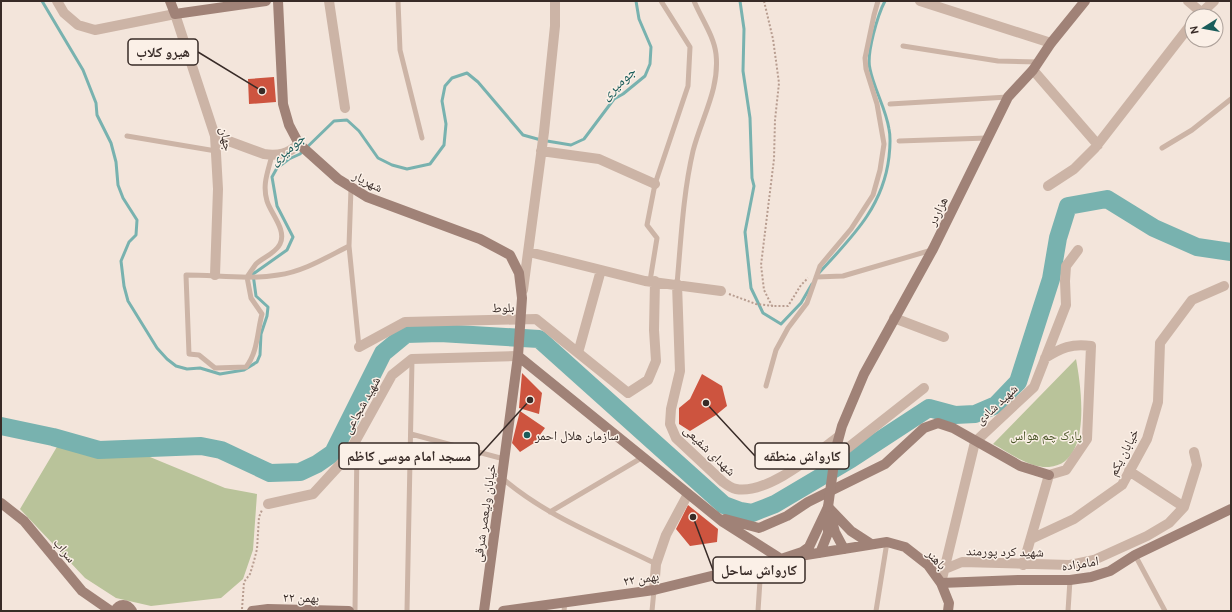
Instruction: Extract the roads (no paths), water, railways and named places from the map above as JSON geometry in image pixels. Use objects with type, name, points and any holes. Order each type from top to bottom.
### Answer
[{"type":"main road","points":[[170,1],[175,14],[266,1]]},
{"type":"main road","name":"شهریار","points":[[278,1],[283,104],[289,125],[301,146],[351,188],[367,197],[480,239],[510,255],[519,273],[522,298],[521,319]]},
{"type":"main road","name":"هزاردر","points":[[828,507],[838,437],[864,374],[933,249],[1008,97],[1033,70],[1051,43],[1085,1]]},
{"type":"main road","name":"خیابان ولیعصر شرقی","points":[[484,611],[519,351],[521,319]]},
{"type":"main road","points":[[519,351],[643,457],[714,515],[781,559],[887,542]]},
{"type":"main road","points":[[714,515],[759,528],[787,516],[808,502],[885,464],[924,428],[938,423],[952,428],[974,442],[1020,466],[1049,475]]},
{"type":"main road","name":"سراب","points":[[1,503],[24,521],[82,591],[111,611]]},
{"type":"main road","points":[[781,559],[802,552],[809,547],[828,507]]},
{"type":"main road","points":[[828,507],[851,532],[871,544]]},
{"type":"main road","points":[[828,507],[835,532],[844,549]]},
{"type":"main road","points":[[820,553],[828,533],[828,507]]},
{"type":"main road","name":"امامزاده","points":[[941,584],[1019,580],[1070,580],[1091,577],[1110,571],[1135,555],[1231,509]]},
{"type":"main road","name":"باهنر","points":[[887,542],[905,547],[920,557],[928,565],[941,584],[949,603],[948,611]]},
{"type":"main road","name":"۲۲ بهمن","points":[[503,611],[564,607],[654,590],[781,559]]},
{"type":"main road","points":[[114,611],[117,607],[122,605],[128,606],[132,611]]},
{"type":"main road","name":"۲۲ بهمن","points":[[252,611],[349,611]]},
{"type":"street","points":[[57,1],[64,13],[78,25],[95,30],[175,14]]},
{"type":"street","points":[[329,1],[345,108]]},
{"type":"street","points":[[522,298],[544,132],[555,26],[555,1]]},
{"type":"street","points":[[920,1],[1051,43]]},
{"type":"street","points":[[948,11],[952,1]]},
{"type":"street","points":[[1206,8],[1214,1]]},
{"type":"street","name":"جهان","points":[[175,14],[216,136],[218,189],[215,275]]},
{"type":"street","points":[[1048,186],[1074,170],[1098,144],[1184,33]]},
{"type":"street","points":[[1033,70],[1098,144]]},
{"type":"street","points":[[216,136],[264,154],[272,155],[280,155],[301,146]]},
{"type":"street","points":[[541,155],[599,159],[655,184]]},
{"type":"street","name":"شهید شادی","points":[[941,584],[974,442],[1034,387],[1066,305],[1066,266],[1078,250]]},
{"type":"street","points":[[529,252],[601,270],[655,281],[721,291]]},
{"type":"street","points":[[578,353],[601,270]]},
{"type":"street","name":"بلوط","points":[[359,346],[405,322],[536,319],[628,393],[648,380],[656,361],[654,330],[655,281]]},
{"type":"street","name":"شهدای شفیعی","points":[[677,284],[680,371],[671,409],[670,424],[676,438],[681,443],[723,482],[731,488],[743,490],[756,487],[776,479],[795,468],[838,437]]},
{"type":"street","name":"خیابان یکم","points":[[1031,539],[1074,519],[1122,485],[1147,439],[1158,402],[1160,343],[1192,300],[1224,286]]},
{"type":"street","points":[[894,318],[944,337]]},
{"type":"street","points":[[1022,565],[1049,475],[1066,470],[1087,439],[1091,346],[1080,344],[1067,346],[1045,358]]},
{"type":"street","points":[[412,360],[519,351]]},
{"type":"street","name":"شهید شجاعی","points":[[267,505],[313,494],[346,458],[392,376],[412,360]]},
{"type":"street","points":[[836,453],[924,388]]},
{"type":"street","name":"شهید کرد پورمند","points":[[945,569],[962,562],[1022,565],[1070,565],[1094,560],[1170,523],[1184,507],[1197,465],[1194,452]]},
{"type":"street","points":[[1129,471],[1184,507]]},
{"type":"street","points":[[654,590],[656,564],[666,535],[688,494]]},
{"type":"lane","points":[[398,1],[400,50],[422,138]]},
{"type":"lane","points":[[655,281],[657,238],[647,225],[655,184],[688,86],[690,47],[661,1]]},
{"type":"lane","points":[[677,284],[683,213],[693,151],[715,84],[716,54],[712,39],[694,1]]},
{"type":"lane","points":[[766,386],[776,350],[788,328],[804,307],[820,266],[851,229],[873,195],[880,170],[884,144],[877,104],[866,69],[866,58],[874,14],[878,1]]},
{"type":"lane","points":[[903,46],[998,61],[1039,62]]},
{"type":"lane","points":[[890,104],[1008,97]]},
{"type":"lane","points":[[1162,148],[1192,130],[1231,99]]},
{"type":"lane","points":[[127,136],[217,151]]},
{"type":"lane","points":[[899,141],[987,138]]},
{"type":"lane","points":[[272,155],[266,173],[264,188],[267,201],[282,234],[281,244],[275,251],[257,264],[247,277],[251,298],[262,314],[252,360],[246,367],[215,368],[199,356],[189,354],[186,275],[247,277],[279,275],[302,268],[350,246]]},
{"type":"lane","points":[[351,188],[350,246],[359,346]]},
{"type":"lane","points":[[816,277],[843,276],[933,249]]},
{"type":"lane","points":[[407,611],[412,360]]},
{"type":"lane","points":[[411,434],[504,459]]},
{"type":"lane","points":[[355,611],[357,438]]},
{"type":"lane","points":[[550,512],[643,457]]},
{"type":"lane","points":[[502,478],[522,495],[550,512],[656,564]]},
{"type":"lane","points":[[876,611],[887,542]]},
{"type":"lane","points":[[1135,555],[1165,611]]},
{"type":"lane","points":[[758,611],[761,565]]},
{"type":"lane","points":[[1068,611],[1070,580]]},
{"type":"lane","points":[[652,611],[654,590]]},
{"type":"waterway","name":"جومیری","points":[[42,1],[83,70],[96,103],[97,115],[111,143],[116,162],[118,185],[123,198],[137,220],[136,235],[129,242],[121,261],[124,286],[128,301],[157,348],[167,359],[176,366],[187,369],[200,368],[220,374],[244,370],[257,362],[260,355],[261,334],[267,316],[268,307],[256,296],[253,274],[287,250],[293,237],[277,206],[272,177],[277,168],[289,159],[300,154],[334,121],[347,120],[359,131],[378,158],[392,165],[407,169],[430,164],[444,145],[446,124],[442,101],[445,86],[452,78],[467,73],[478,82],[523,135],[541,140],[571,145],[584,139],[614,99],[623,94],[645,76],[650,64],[651,47],[639,19],[636,1]]},
{"type":"waterway","name":"جومیری","points":[[740,1],[744,29],[743,71],[750,118],[752,178],[754,186],[745,232],[751,288],[763,313],[781,324],[801,303],[812,284]]},
{"type":"waterway","name":"جومیری","points":[[818,274],[864,221],[873,207],[886,175],[890,150],[890,132],[869,62],[873,34],[885,1]]},
{"type":"waterway","points":[[1,426],[53,437],[99,450],[201,446],[221,450],[270,473],[300,472],[317,464],[333,453],[383,353],[406,334],[440,333],[539,339],[724,505],[740,511],[752,513],[775,504],[851,459],[929,408],[955,415],[975,414],[996,405],[1018,382],[1051,279],[1058,238],[1068,206],[1107,199],[1154,228],[1197,247],[1231,252]]},
{"type":"place","name":"هیرو کلاب","points":[[262,91]]},
{"type":"place","name":"مسجد امام موسی کاظم","points":[[530,400]]},
{"type":"place","name":"کارواش منطقه","points":[[706,403]]},
{"type":"place","name":"سازمان هلال احمر","points":[[527,435]]},
{"type":"place","name":"کارواش ساحل","points":[[693,517]]},
{"type":"park label","name":"پارک چم هواس","points":[[1046,435]]}]
